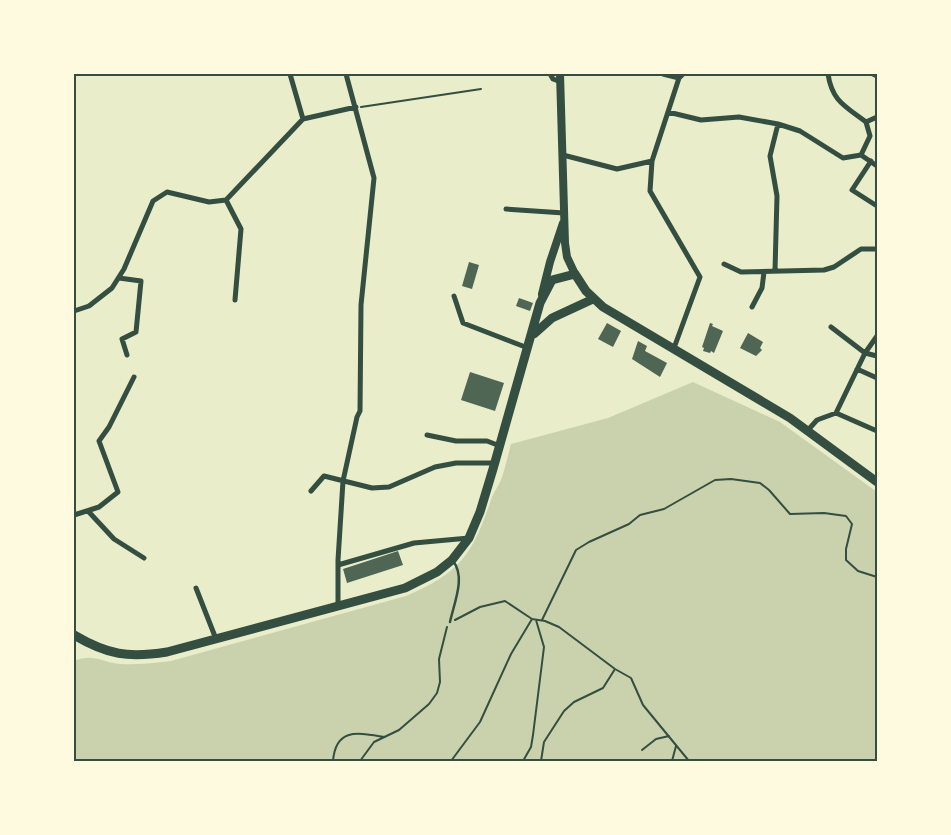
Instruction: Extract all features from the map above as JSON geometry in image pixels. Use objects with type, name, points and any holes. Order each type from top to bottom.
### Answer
[{"type":"main road","points":[[560,78],[566,249],[574,274],[593,299],[808,430],[877,482]]},
{"type":"main road","points":[[74,635],[96,648],[119,655],[140,656],[217,639],[422,581],[452,560],[468,538],[480,512],[530,343],[549,265],[564,222]]},
{"type":"main road","points":[[540,303],[554,278],[574,274]]},
{"type":"main road","points":[[530,343],[541,326],[552,318],[593,299]]},
{"type":"street","points":[[290,74],[303,119]]},
{"type":"street","points":[[338,606],[338,565],[343,481],[356,417],[360,411],[360,305],[374,178],[346,74]]},
{"type":"street","points":[[550,74],[553,79],[560,78]]},
{"type":"street","points":[[663,74],[679,78]]},
{"type":"street","points":[[674,348],[700,277],[650,191],[652,160],[679,78],[683,74]]},
{"type":"street","points":[[828,74],[831,91],[847,108],[866,122],[870,136],[861,155]]},
{"type":"street","points":[[873,74],[877,76]]},
{"type":"street","points":[[74,310],[89,306],[112,288],[119,278],[153,201],[167,192],[209,202],[226,200],[303,119],[356,107]]},
{"type":"street","points":[[668,112],[701,120],[739,117],[778,124],[800,131],[843,158],[861,155],[877,166]]},
{"type":"street","points":[[866,122],[877,117]]},
{"type":"street","points":[[775,271],[777,196],[770,156],[778,124]]},
{"type":"street","points":[[563,155],[617,169],[652,160]]},
{"type":"street","points":[[870,162],[852,190],[877,206]]},
{"type":"street","points":[[226,200],[241,229],[235,300]]},
{"type":"street","points":[[506,209],[564,213]]},
{"type":"street","points":[[724,264],[741,272],[824,270],[834,267],[861,250],[877,249]]},
{"type":"street","points":[[752,307],[762,288],[764,272]]},
{"type":"street","points":[[119,278],[141,282],[136,332],[122,339],[127,355]]},
{"type":"street","points":[[454,296],[463,323],[530,343]]},
{"type":"street","points":[[831,327],[865,353],[877,356]]},
{"type":"street","points":[[808,430],[817,420],[836,413],[865,353],[877,336]]},
{"type":"street","points":[[857,370],[877,378]]},
{"type":"street","points":[[74,516],[99,508],[118,492],[100,441],[134,377]]},
{"type":"street","points":[[836,413],[877,431]]},
{"type":"street","points":[[427,435],[456,441],[486,441],[500,446]]},
{"type":"street","points":[[311,491],[324,476],[372,488],[389,487],[435,467],[456,463],[495,463]]},
{"type":"street","points":[[88,511],[114,538],[144,558]]},
{"type":"street","points":[[338,565],[414,543],[468,538]]},
{"type":"street","points":[[196,588],[217,639]]},
{"type":"lane","points":[[450,622],[460,579],[458,569],[452,560]]},
{"type":"path","points":[[356,107],[482,88]]},
{"type":"path","points":[[542,620],[576,550],[629,524],[640,515],[664,509],[715,480],[731,479],[760,483],[790,514],[824,512],[846,516],[852,524],[846,549],[846,560],[858,571],[877,577]]},
{"type":"path","points":[[360,761],[374,742],[399,730],[415,717],[437,693],[440,682],[438,659],[444,633],[450,622],[459,620],[480,607],[505,601],[532,619],[542,620],[559,628],[615,669],[631,678],[643,705],[689,761]]},
{"type":"path","points":[[451,761],[480,722],[511,654],[532,619]]},
{"type":"path","points":[[523,761],[531,747],[534,735],[544,647],[536,619]]},
{"type":"path","points":[[541,761],[544,742],[564,711],[574,702],[603,688],[615,669]]},
{"type":"path","points":[[333,761],[334,749],[338,740],[347,735],[360,734],[385,737]]},
{"type":"path","points":[[642,750],[656,739],[669,736]]},
{"type":"path","points":[[672,761],[676,746]]},
{"type":"green space","points":[[693,382],[780,422],[877,492],[877,761],[74,761],[74,661],[92,658],[120,664],[146,664],[171,661],[406,596],[425,587],[453,569],[471,547],[501,480],[511,444],[608,418]]},
{"type":"building","points":[[469,262],[479,265],[472,289],[462,286]]},
{"type":"building","points":[[519,298],[533,303],[530,311],[516,306]]},
{"type":"building","points":[[607,323],[621,331],[613,347],[598,339]]},
{"type":"building","points":[[710,323],[713,324],[712,326],[723,331],[714,353],[703,351],[704,348],[702,347]]},
{"type":"building","points":[[748,333],[763,342],[760,348],[762,350],[756,356],[740,348]]},
{"type":"building","points":[[638,341],[647,346],[645,351],[667,363],[660,377],[632,359]]},
{"type":"building","points":[[470,372],[504,383],[495,411],[461,400]]},
{"type":"building","points":[[398,551],[403,565],[347,583],[343,569]]}]
